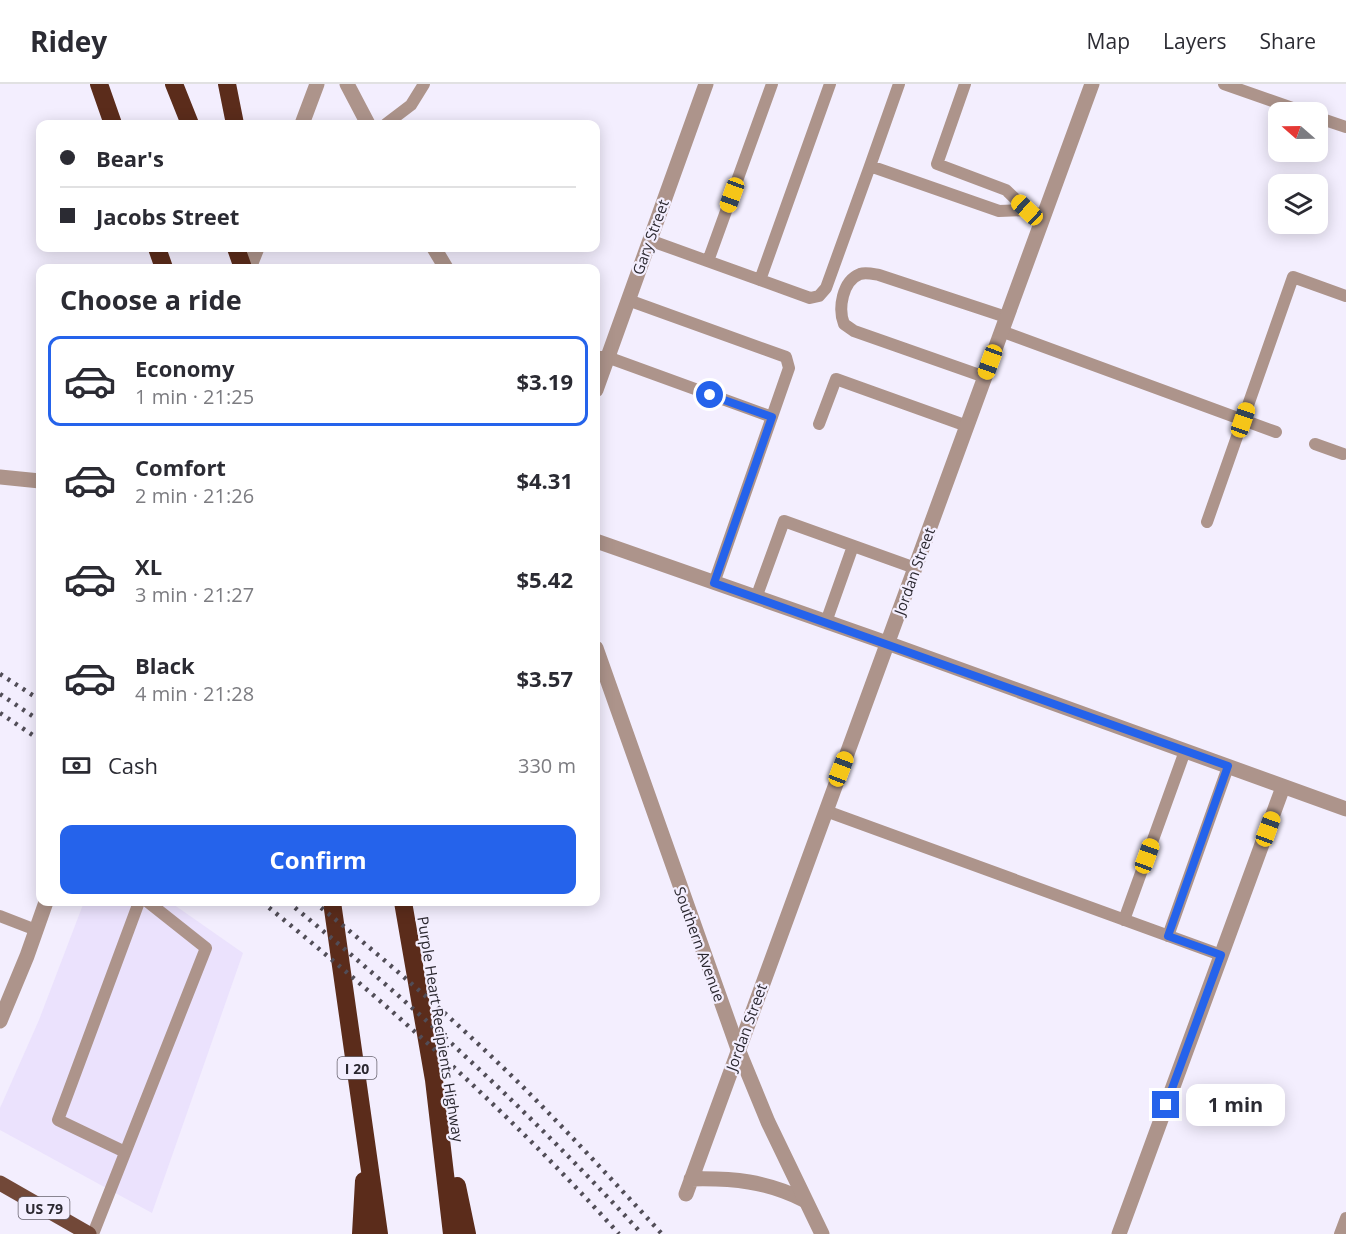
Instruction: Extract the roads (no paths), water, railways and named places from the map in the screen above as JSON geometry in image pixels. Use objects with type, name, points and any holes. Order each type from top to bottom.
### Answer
[{"type":"highway","points":[[99,84],[112,120]]},
{"type":"highway","points":[[174,84],[188,120]]},
{"type":"highway","points":[[226,84],[234,120]]},
{"type":"highway","name":"I 20","points":[[333,906],[379,1234]]},
{"type":"highway","name":"Purple Heart Recipients Highway","points":[[404,906],[434,1080],[452,1234]]},
{"type":"highway","points":[[434,1080],[467,1234]]},
{"type":"highway","points":[[361,1234],[367,1137]]},
{"type":"main road","name":"US 79","points":[[0,1183],[91,1234]]},
{"type":"street","points":[[303,120],[316,84]]},
{"type":"street","points":[[348,84],[366,120]]},
{"type":"street","name":"Gary Street","points":[[602,357],[628,300],[706,84]]},
{"type":"street","name":"Jordan Street","points":[[686,1194],[1092,84]]},
{"type":"street","points":[[0,477],[36,481]]},
{"type":"street","points":[[600,542],[887,643],[1346,809]]},
{"type":"street","name":"Southern Avenue","points":[[600,659],[738,1049],[804,1200],[822,1234]]},
{"type":"street","points":[[1119,1234],[1283,787]]},
{"type":"street","points":[[0,1021],[45,906]]},
{"type":"street","points":[[692,1179],[751,1181],[787,1191],[804,1200]]},
{"type":"lane","points":[[391,120],[411,105],[423,84]]},
{"type":"lane","points":[[708,261],[772,84]]},
{"type":"lane","points":[[760,280],[830,84]]},
{"type":"lane","points":[[649,240],[810,298],[819,296],[826,288],[899,84]]},
{"type":"lane","points":[[964,84],[937,164],[1006,190],[1027,210]]},
{"type":"lane","points":[[1224,84],[1275,102]]},
{"type":"lane","points":[[1328,121],[1346,127]]},
{"type":"lane","points":[[870,166],[999,211],[1027,210],[1044,216]]},
{"type":"lane","points":[[985,377],[854,331],[844,324],[840,308],[849,281],[859,274],[879,275],[1276,432]]},
{"type":"lane","points":[[1207,522],[1293,277],[1346,296]]},
{"type":"lane","points":[[628,300],[786,357],[789,368],[714,583]]},
{"type":"lane","points":[[602,357],[772,417]]},
{"type":"lane","points":[[819,424],[836,379],[967,426]]},
{"type":"lane","points":[[1314,444],[1345,452]]},
{"type":"lane","points":[[756,598],[784,521],[915,568]]},
{"type":"lane","points":[[826,622],[853,546]]},
{"type":"lane","points":[[1124,920],[1185,751]]},
{"type":"lane","points":[[1168,936],[1228,766]]},
{"type":"lane","points":[[826,811],[1221,955]]},
{"type":"lane","points":[[125,1152],[58,1120],[138,906]]},
{"type":"lane","points":[[91,1234],[206,948],[153,906]]},
{"type":"lane","points":[[0,916],[36,930]]},
{"type":"lane","points":[[1340,1234],[1346,1218]]},
{"type":"railway","points":[[0,674],[36,697]]},
{"type":"railway","points":[[0,694],[36,718]]},
{"type":"railway","points":[[0,713],[36,737]]},
{"type":"railway","points":[[267,906],[356,980],[447,1061],[535,1145],[619,1234]]},
{"type":"railway","points":[[293,906],[381,980],[515,1103],[642,1234]]},
{"type":"railway","points":[[319,906],[472,1038],[558,1122],[662,1234]]}]
